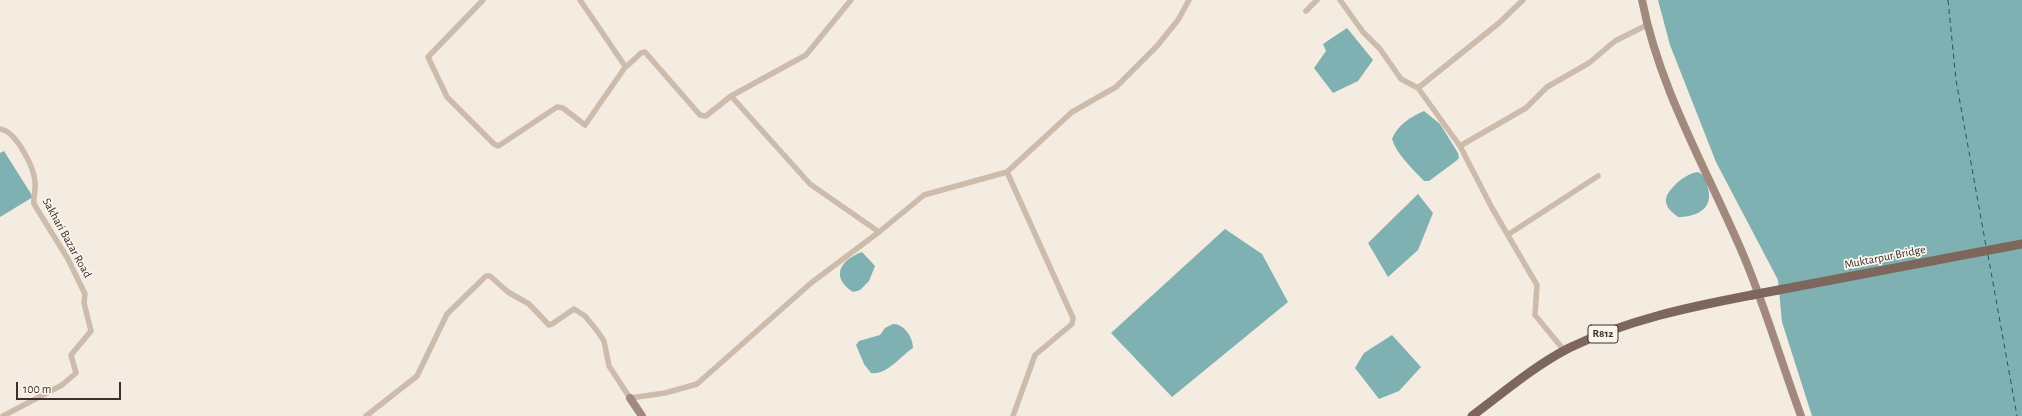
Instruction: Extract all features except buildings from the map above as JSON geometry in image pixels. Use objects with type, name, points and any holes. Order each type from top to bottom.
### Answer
[{"type":"main road","name":"Muktarpur Bridge","points":[[1568,349],[1602,334],[1654,316],[1752,295],[2022,244]]},
{"type":"main road","name":"R812","points":[[1472,416],[1526,375],[1568,349]]},
{"type":"street","points":[[483,0],[428,57],[447,97],[494,144],[498,146],[557,107],[563,108],[584,125],[626,66],[645,52],[700,115],[706,116],[731,96],[806,55],[851,0]]},
{"type":"street","points":[[580,0],[626,66]]},
{"type":"street","points":[[630,398],[666,393],[697,384],[811,283],[879,232],[924,195],[1007,172],[1072,112],[1116,87],[1157,46],[1178,20],[1189,0]]},
{"type":"street","points":[[1306,11],[1317,0]]},
{"type":"street","points":[[1340,0],[1363,32],[1380,49],[1401,79],[1418,88],[1460,146],[1489,202],[1509,234],[1519,255],[1537,285],[1535,315],[1563,349],[1568,349]]},
{"type":"street","points":[[1418,88],[1499,23],[1523,0]]},
{"type":"street","points":[[1642,0],[1647,25],[1668,89],[1745,259],[1801,416]]},
{"type":"street","points":[[1460,146],[1526,108],[1547,87],[1589,63],[1615,42],[1647,25]]},
{"type":"street","points":[[731,96],[810,184],[879,232]]},
{"type":"street","name":"Sakhari Bazar Road","points":[[0,129],[13,135],[22,149],[33,172],[35,182],[33,196],[34,204],[68,260],[86,294],[84,303],[91,331],[71,355],[76,373],[62,385],[2,416]]},
{"type":"street","points":[[1007,172],[1073,318],[1072,324],[1035,355],[1014,416]]},
{"type":"street","points":[[1509,234],[1598,176]]},
{"type":"street","points":[[366,416],[417,376],[447,314],[486,276],[490,276],[508,292],[529,304],[549,325],[574,309],[585,316],[604,341],[609,366],[642,416]]},
{"type":"water","points":[[1658,0],[2022,0],[2022,416],[1812,416],[1782,322],[1778,280],[1716,162],[1670,45]]},
{"type":"water","points":[[1347,28],[1373,60],[1358,81],[1333,93],[1314,68],[1326,51],[1323,44]]},
{"type":"water","points":[[1424,111],[1440,124],[1458,153],[1459,158],[1429,181],[1424,181],[1406,162],[1394,145],[1392,139],[1401,125]]},
{"type":"water","points":[[4,151],[33,197],[0,217],[0,153]]},
{"type":"water","points":[[1698,172],[1703,176],[1707,183],[1709,199],[1707,205],[1699,213],[1686,217],[1678,217],[1668,208],[1666,204],[1667,195],[1680,180],[1690,174]]},
{"type":"water","points":[[1418,194],[1433,213],[1418,250],[1388,277],[1368,243]]},
{"type":"water","points":[[1225,229],[1262,254],[1288,302],[1172,397],[1111,333]]},
{"type":"water","points":[[862,252],[875,266],[869,281],[860,290],[853,292],[842,281],[840,275],[841,269],[843,264],[854,255]]},
{"type":"water","points":[[893,324],[901,326],[907,332],[913,344],[913,348],[883,371],[871,373],[864,364],[856,345],[859,341],[880,335],[885,328]]},
{"type":"water","points":[[1392,335],[1421,367],[1399,391],[1379,399],[1355,368],[1364,353]]},
{"type":"ferry route","points":[[1948,0],[1956,80],[1986,246]]},
{"type":"ferry route","points":[[1988,255],[2017,416]]}]
